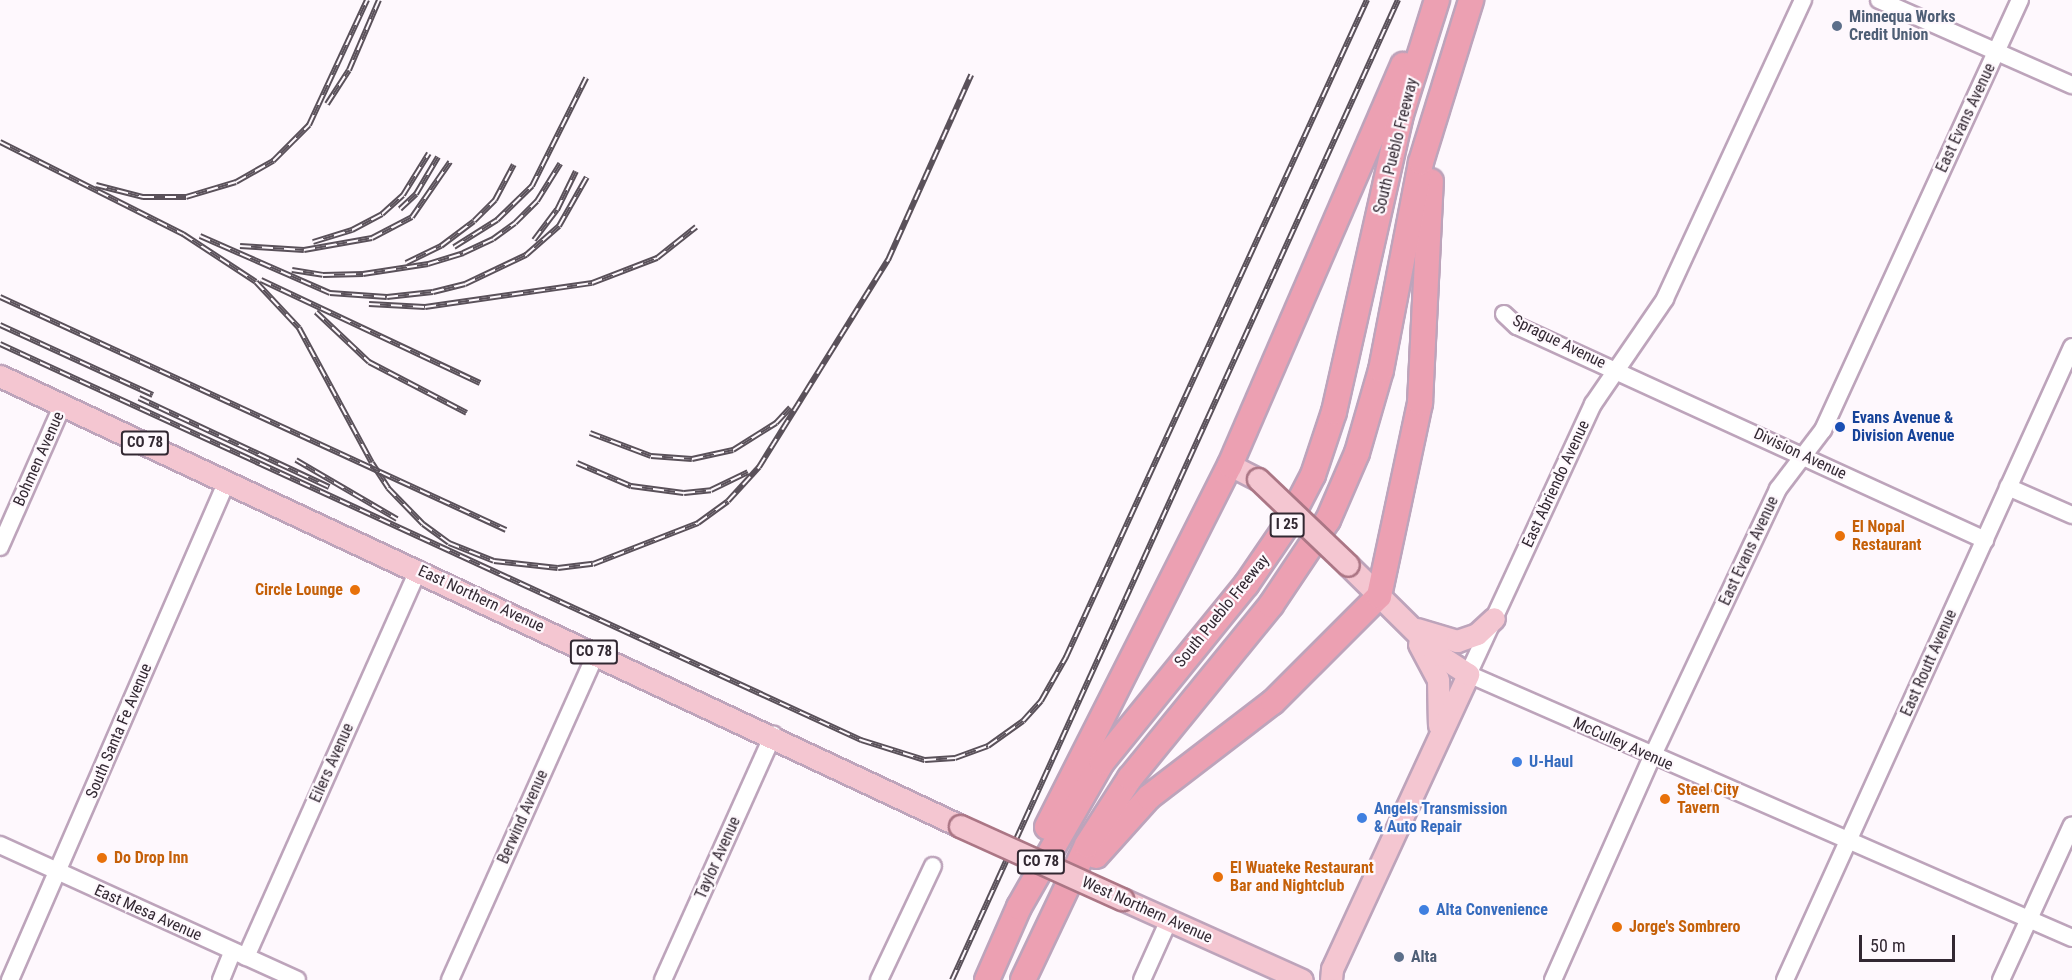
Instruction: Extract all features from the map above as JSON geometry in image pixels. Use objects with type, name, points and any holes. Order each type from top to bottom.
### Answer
[{"type":"highway","points":[[1019,907],[1048,825],[1230,465],[1435,0]]},
{"type":"highway","name":"South Pueblo Freeway","points":[[987,980],[1019,907],[1102,762],[1252,578],[1287,525],[1313,475],[1335,412],[1400,118],[1435,0]]},
{"type":"highway","name":"South Pueblo Freeway","points":[[1023,980],[1087,845],[1130,777],[1271,605],[1328,520],[1357,453],[1381,370],[1421,162],[1447,68],[1471,0]]},
{"type":"highway","points":[[1044,936],[1093,860],[1149,797],[1273,702],[1379,596],[1420,403],[1429,197],[1447,68]]},
{"type":"main road","name":"East Northern Avenue","points":[[0,376],[773,735],[960,826]]},
{"type":"main road","name":"McCulley Avenue","points":[[1230,465],[1258,479],[1439,655],[1468,674]]},
{"type":"main road","points":[[1409,626],[1457,641],[1477,634],[1494,618]]},
{"type":"main road","points":[[1409,626],[1438,679],[1441,704],[1438,738]]},
{"type":"main road","name":"East Abriendo Avenue","points":[[1331,980],[1332,969],[1468,674]]},
{"type":"main road","name":"West Northern Avenue","points":[[960,826],[1302,980]]},
{"type":"street","name":"East Abriendo Avenue","points":[[1468,674],[1593,404],[1665,299],[1803,0]]},
{"type":"street","points":[[1879,0],[2072,85]]},
{"type":"street","name":"East Evans Avenue","points":[[1553,980],[1652,757],[1779,489],[1806,457],[1823,430],[2020,0]]},
{"type":"street","name":"Sprague Avenue","points":[[1504,314],[1517,326],[1615,369]]},
{"type":"street","name":"East Routt Avenue","points":[[1785,980],[2072,347]]},
{"type":"street","name":"Division Avenue","points":[[1615,369],[1985,540]]},
{"type":"street","name":"Bohmen Avenue","points":[[0,547],[63,404]]},
{"type":"street","name":"South Santa Fe Avenue","points":[[10,980],[227,481]]},
{"type":"street","points":[[2008,487],[2072,515]]},
{"type":"street","name":"Eilers Avenue","points":[[220,980],[239,954],[418,570]]},
{"type":"street","name":"Berwind Avenue","points":[[450,980],[596,653]]},
{"type":"street","name":"McCulley Avenue","points":[[1468,674],[1652,757],[2072,938]]},
{"type":"street","name":"Taylor Avenue","points":[[663,980],[773,735]]},
{"type":"street","points":[[2001,980],[2072,825]]},
{"type":"street","name":"East Mesa Avenue","points":[[0,845],[297,980]]},
{"type":"street","points":[[879,980],[933,866]]},
{"type":"street","points":[[1142,980],[1169,920]]},
{"type":"railway","points":[[96,185],[143,197],[186,197],[236,182],[273,161],[309,125],[367,0]]},
{"type":"railway","points":[[327,104],[349,70],[379,0]]},
{"type":"railway","points":[[0,344],[861,740],[925,760],[955,758],[988,746],[1023,721],[1041,701],[1066,657],[1367,0]]},
{"type":"railway","points":[[952,980],[1398,0]]},
{"type":"railway","points":[[0,142],[183,234],[256,282],[299,328],[372,463],[388,488],[423,524],[449,543],[494,561],[558,568],[593,564],[698,523],[728,501],[759,467],[888,260],[971,75]]},
{"type":"railway","points":[[454,247],[497,220],[532,186],[586,78]]},
{"type":"railway","points":[[313,242],[352,230],[382,214],[403,195],[429,153]]},
{"type":"railway","points":[[400,209],[416,194],[438,157]]},
{"type":"railway","points":[[240,246],[304,250],[372,238],[412,217],[450,162]]},
{"type":"railway","points":[[292,270],[323,275],[363,274],[428,264],[463,253],[493,239],[515,223],[537,201],[560,164]]},
{"type":"railway","points":[[406,263],[441,246],[474,221],[495,200],[514,165]]},
{"type":"railway","points":[[534,240],[557,210],[576,171]]},
{"type":"railway","points":[[200,236],[330,293],[387,297],[433,292],[465,284],[526,255],[559,226],[587,177]]},
{"type":"railway","points":[[369,304],[425,307],[592,283],[657,258],[696,227]]},
{"type":"railway","points":[[261,280],[480,383]]},
{"type":"railway","points":[[0,297],[506,530]]},
{"type":"railway","points":[[316,312],[369,362],[467,413]]},
{"type":"railway","points":[[0,325],[153,395]]},
{"type":"railway","points":[[139,398],[329,487]]},
{"type":"railway","points":[[590,433],[651,456],[692,459],[733,450],[776,423],[790,408]]},
{"type":"railway","points":[[296,460],[397,519]]},
{"type":"railway","points":[[577,463],[631,486],[684,493],[711,490],[748,472]]},
{"type":"place","name":"Minnequa Works Credit Union","points":[[1837,26]]},
{"type":"place","name":"Evans Avenue & Division Avenue","points":[[1840,427]]},
{"type":"place","name":"El Nopal Restaurant","points":[[1840,536]]},
{"type":"place","name":"Circle Lounge","points":[[355,590]]},
{"type":"place","name":"U-Haul","points":[[1517,762]]},
{"type":"place","name":"Steel City Tavern","points":[[1665,799]]},
{"type":"place","name":"Angels Transmission & Auto Repair","points":[[1362,818]]},
{"type":"place","name":"Do Drop Inn","points":[[102,858]]},
{"type":"place","name":"El Wuateke Restaurant Bar and Nightclub","points":[[1218,877]]},
{"type":"place","name":"Alta Convenience","points":[[1424,910]]},
{"type":"place","name":"Jorge's Sombrero","points":[[1617,927]]},
{"type":"place","name":"Alta","points":[[1399,957]]}]
